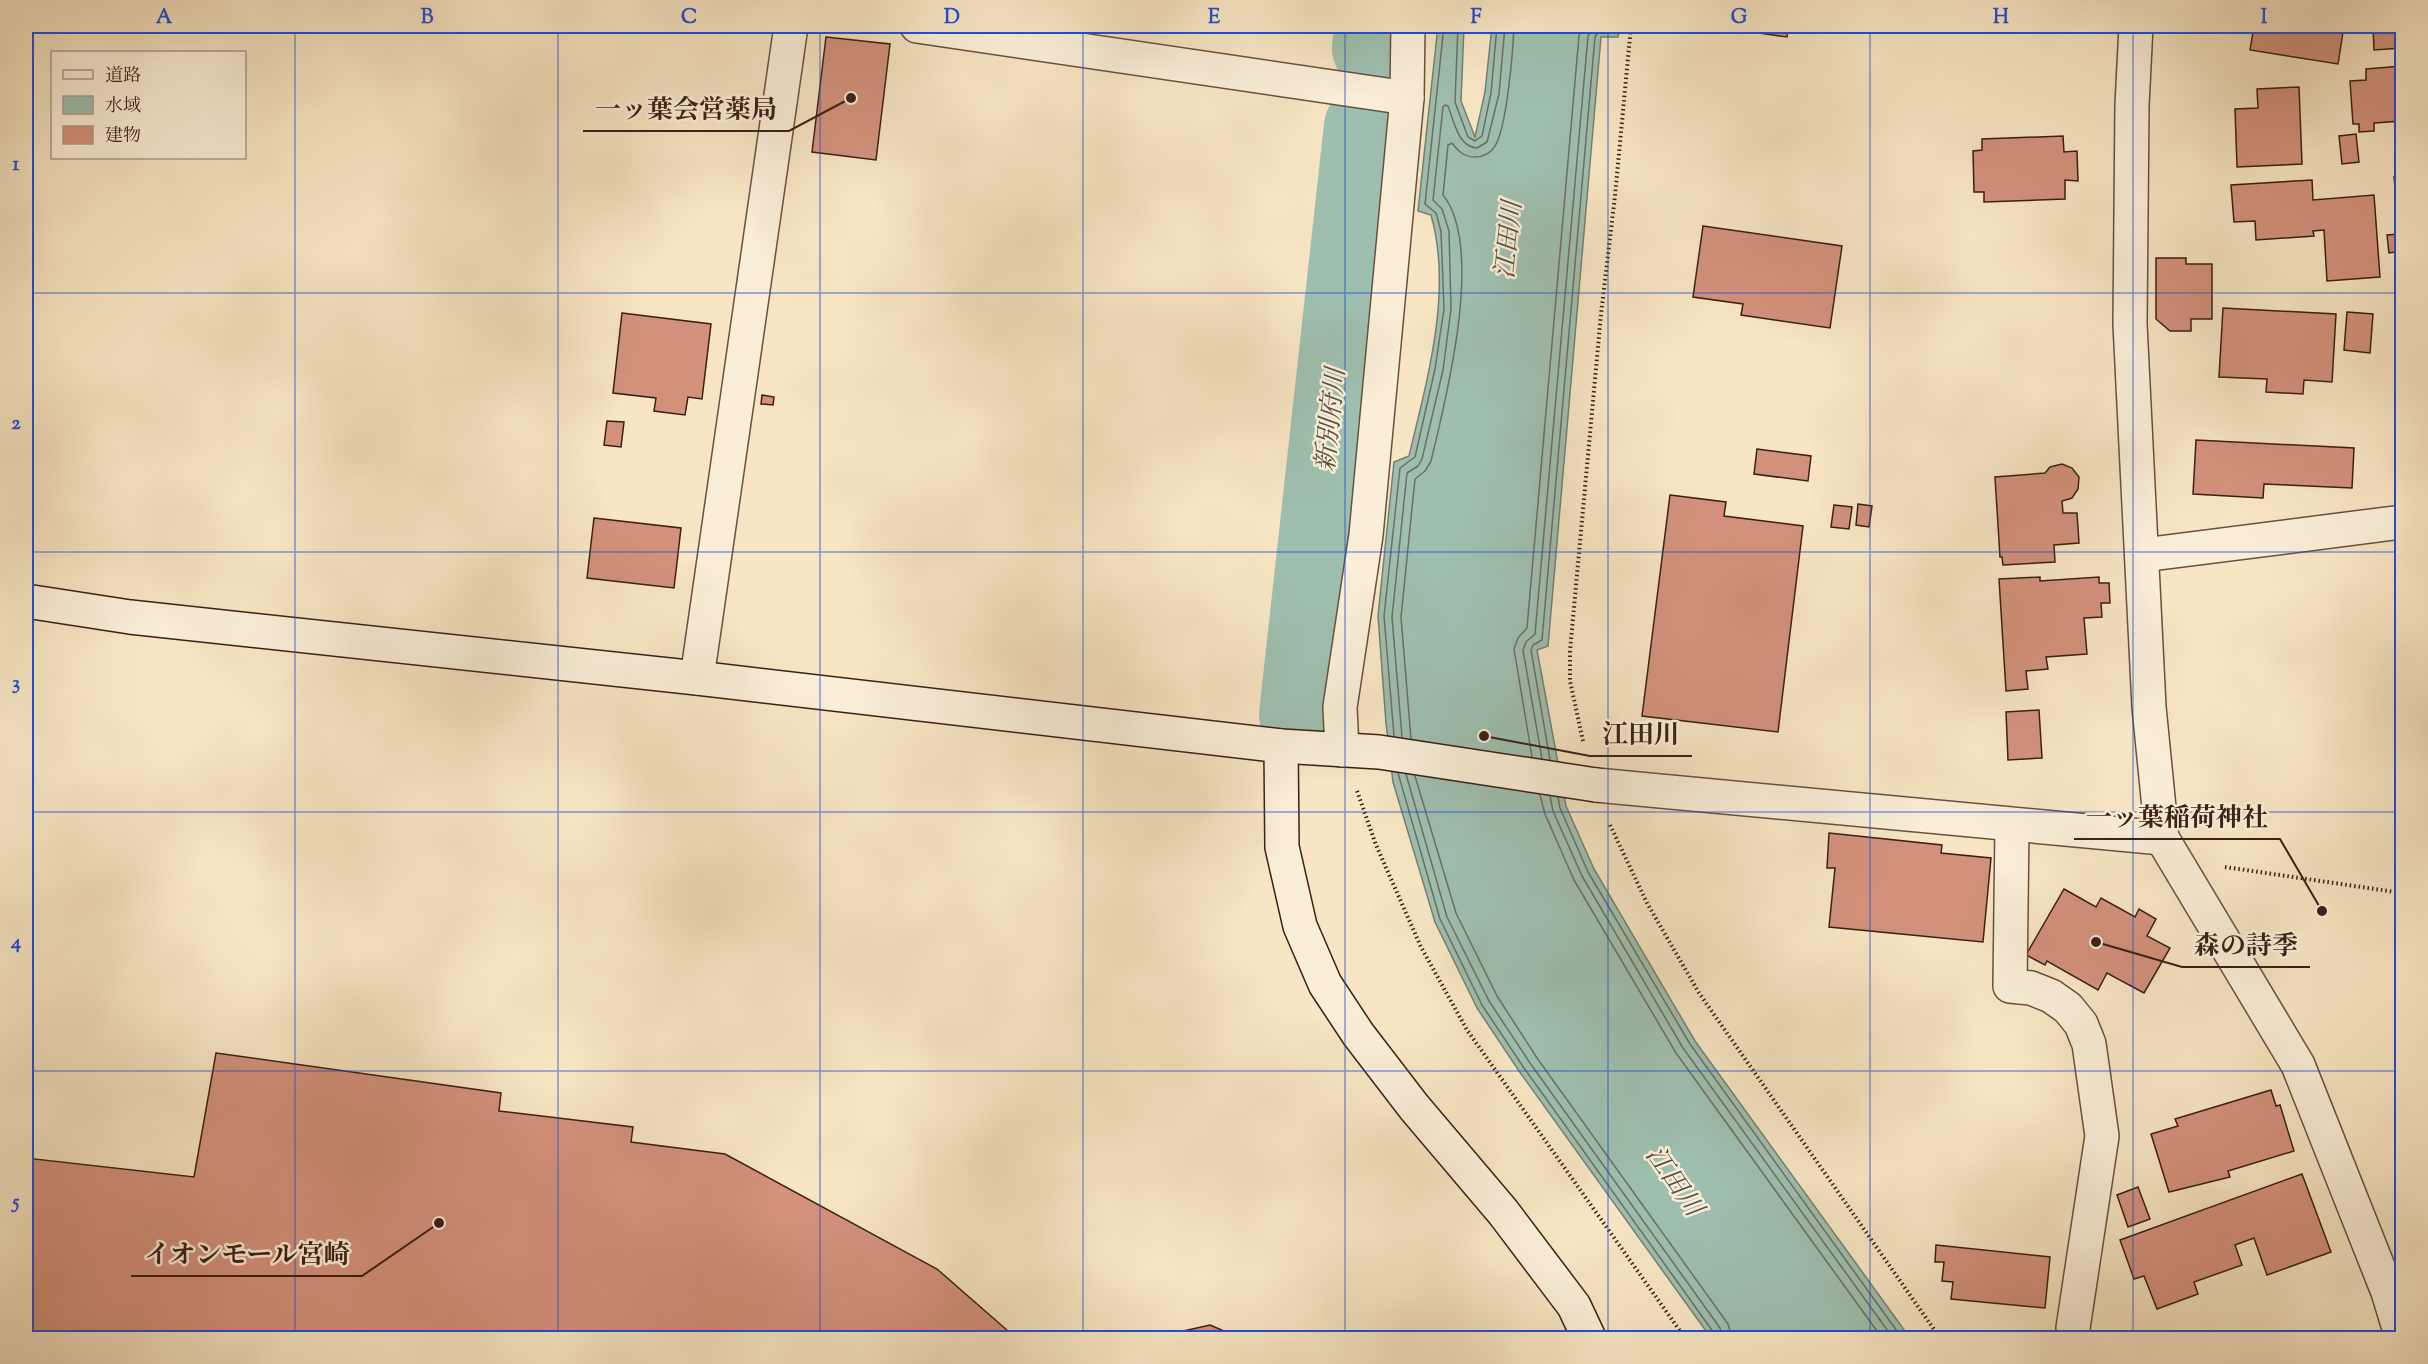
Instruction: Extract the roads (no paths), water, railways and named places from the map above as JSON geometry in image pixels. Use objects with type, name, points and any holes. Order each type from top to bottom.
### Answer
[{"type":"street","points":[[697,678],[791,26]]},
{"type":"street","points":[[917,26],[1407,98]]},
{"type":"street","points":[[1342,750],[1340,707],[1366,535],[1407,98],[1408,26]]},
{"type":"street","points":[[2136,26],[2132,105],[2130,324],[2149,707],[2168,849],[2298,1065],[2388,1292],[2402,1338]]},
{"type":"street","points":[[2143,555],[2403,522]]},
{"type":"street","points":[[26,601],[130,617],[697,678],[1281,746],[1379,752],[1596,785],[2012,825],[2168,849]]},
{"type":"street","points":[[1281,746],[1282,847],[1300,926],[1325,984],[1358,1034],[1413,1107],[1503,1212],[1574,1306],[1589,1338]]},
{"type":"street","points":[[2012,825],[2010,986],[2031,988],[2051,996],[2068,1008],[2081,1024],[2089,1044],[2102,1136],[2073,1328],[2074,1338]]},
{"type":"water","points":[[1438,26],[1464,26],[1461,101],[1475,137],[1485,92],[1492,26],[1620,26],[1618,37],[1601,37],[1548,646],[1537,650],[1566,806],[1594,869],[1695,1041],[1910,1338],[1711,1338],[1519,1071],[1477,1008],[1435,922],[1393,782],[1378,616],[1394,462],[1409,456],[1435,336],[1439,274],[1437,244],[1431,215],[1418,211]]},
{"type":"waterway","name":"新別府川","points":[[1372,49],[1374,26]]},
{"type":"waterway","name":"新別府川","points":[[1299,715],[1364,126]]},
{"type":"place","name":"一ッ葉会営薬局","points":[[851,98]]},
{"type":"place","name":"江田川","points":[[1484,736]]},
{"type":"place","name":"一ッ葉稲荷神社","points":[[2322,911]]},
{"type":"place","name":"森の詩季","points":[[2096,942]]},
{"type":"place","name":"イオンモール宮崎","points":[[439,1223]]}]
